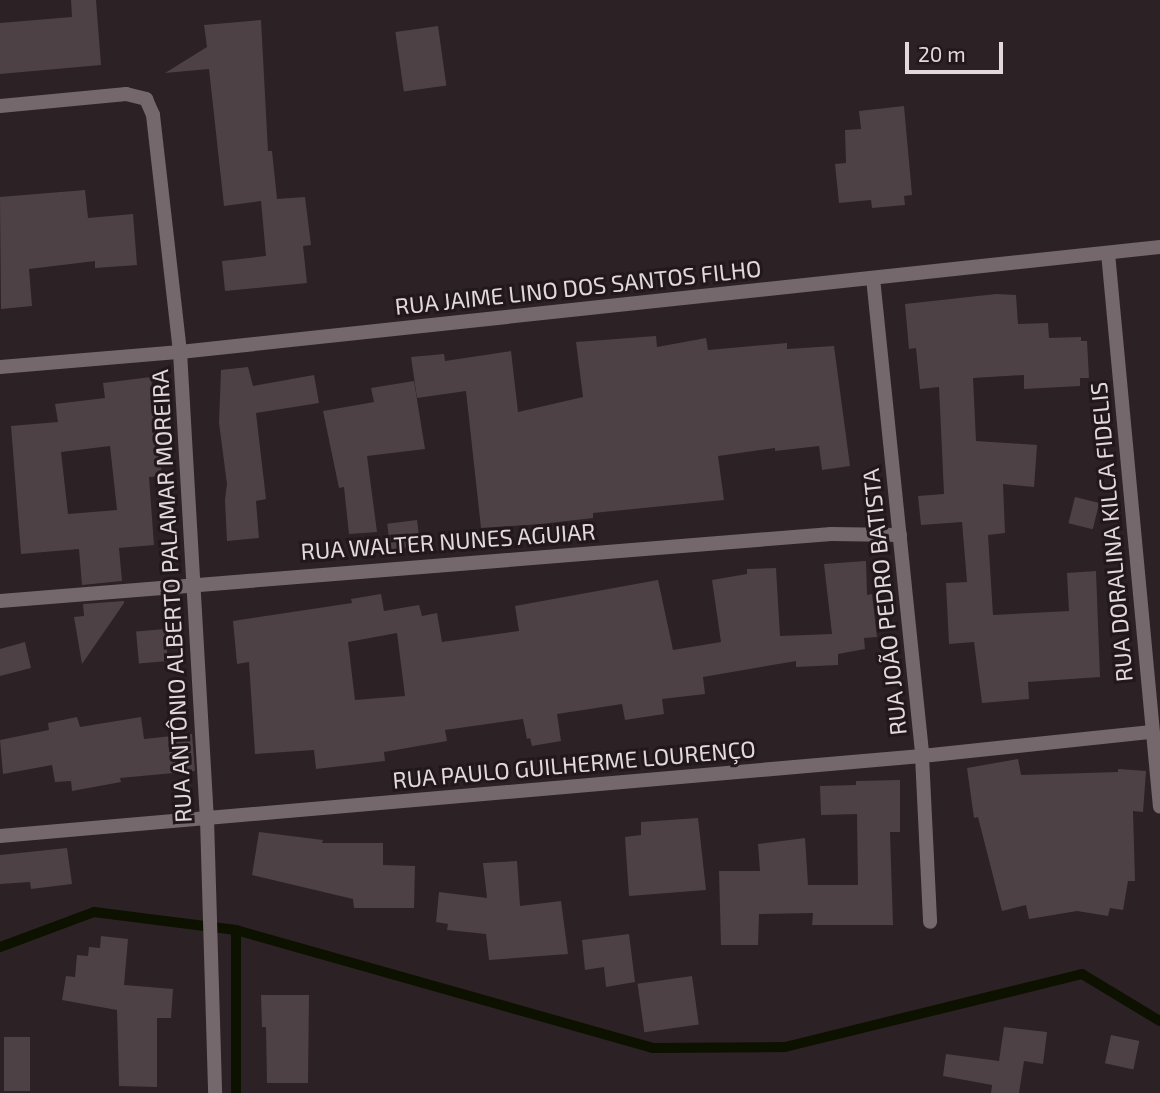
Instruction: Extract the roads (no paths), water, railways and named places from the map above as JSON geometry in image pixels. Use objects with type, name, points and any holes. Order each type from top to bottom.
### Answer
[{"type":"street","name":"RUA ANTÔNIO ALBERTO PALAMAR MOREIRA","points":[[0,106],[126,94],[146,99],[153,116],[180,352],[207,819],[215,1093]]},
{"type":"street","name":"RUA JAIME LINO DOS SANTOS FILHO","points":[[0,367],[180,352],[1160,247]]},
{"type":"street","name":"RUA DORALINA KILCA FIDELIS","points":[[1108,253],[1160,807]]},
{"type":"street","name":"RUA JOÃO PEDRO BATISTA","points":[[873,278],[922,756],[930,922]]},
{"type":"street","name":"RUA WALTER NUNES AGUIAR","points":[[0,601],[193,583],[831,534],[900,535]]},
{"type":"street","name":"RUA PAULO GUILHERME LOURENÇO","points":[[0,836],[922,756],[1152,732]]},
{"type":"waterway","points":[[0,947],[94,912],[236,930],[652,1048],[785,1047],[1082,974],[1160,1021]]},
{"type":"waterway","points":[[236,930],[236,1093]]}]
